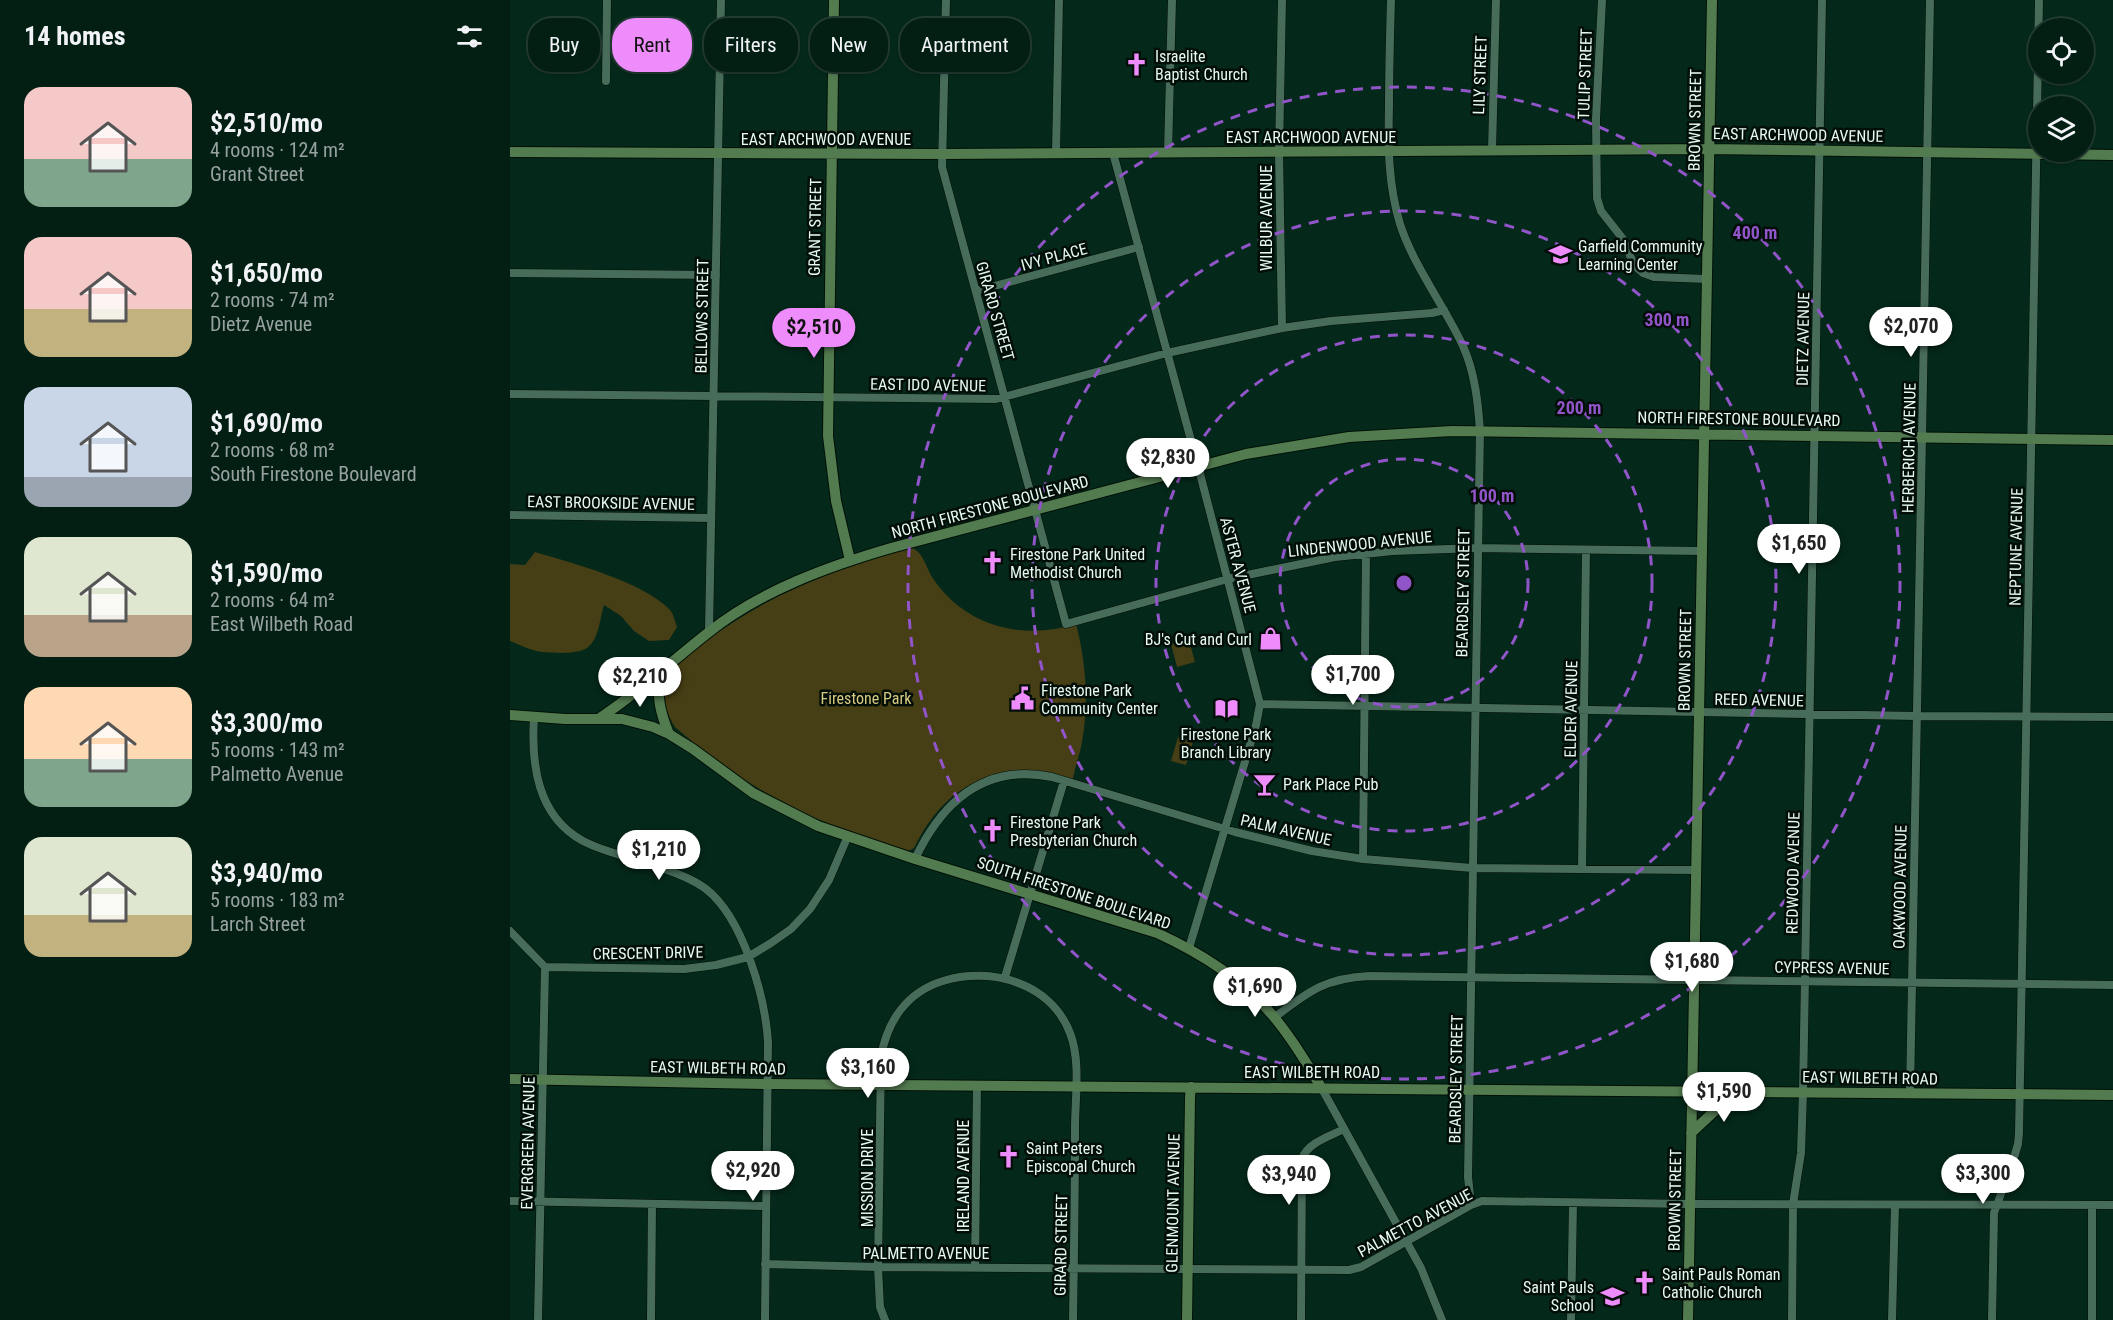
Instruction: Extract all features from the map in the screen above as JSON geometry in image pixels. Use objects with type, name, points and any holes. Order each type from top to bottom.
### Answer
[{"type":"main road","name":"GRANT STREET","points":[[834,0],[828,436],[842,533],[850,560]]},
{"type":"main road","name":"BROWN STREET","points":[[1688,1320],[1712,0]]},
{"type":"main road","name":"EAST ARCHWOOD AVENUE","points":[[510,152],[942,154],[1709,149],[2028,154]]},
{"type":"main road","name":"EAST ARCHWOOD AVENUE","points":[[2094,155],[2113,155]]},
{"type":"main road","name":"NORTH FIRESTONE BOULEVARD","points":[[600,718],[661,673],[709,632],[769,595],[814,573],[850,560],[1198,466],[1275,449],[1349,437],[1407,432],[1480,431],[2113,440]]},
{"type":"main road","points":[[661,673],[658,702],[669,734]]},
{"type":"main road","name":"SOUTH FIRESTONE BOULEVARD","points":[[510,715],[636,721],[669,734],[762,798],[847,838],[1138,926],[1189,948],[1234,979],[1275,1017],[1321,1087]]},
{"type":"main road","name":"EAST WILBETH ROAD","points":[[510,1079],[767,1084],[2113,1095]]},
{"type":"main road","name":"GLENMOUNT AVENUE","points":[[1187,1320],[1191,1087]]},
{"type":"main road","points":[[1691,1133],[1736,1091]]},
{"type":"street","points":[[606,81],[607,0]]},
{"type":"street","name":"BELLOWS STREET","points":[[709,632],[721,0]]},
{"type":"street","name":"GIRARD STREET","points":[[946,0],[942,167],[1066,624]]},
{"type":"street","points":[[1056,153],[1059,0]]},
{"type":"street","points":[[1168,152],[1172,0]]},
{"type":"street","name":"WILBUR AVENUE","points":[[1282,0],[1279,152],[1282,328]]},
{"type":"street","name":"BEARDSLEY STREET","points":[[1391,0],[1388,151],[1390,181],[1401,226],[1463,347],[1472,373],[1480,431],[1468,1178],[1471,1205]]},
{"type":"street","name":"LILY STREET","points":[[1492,150],[1496,0]]},
{"type":"street","name":"TULIP STREET","points":[[1602,0],[1596,150],[1597,200],[1601,211],[1623,239],[1634,265],[1643,273],[1654,277],[1707,279]]},
{"type":"street","name":"DIETZ AVENUE","points":[[1810,714],[1822,0]]},
{"type":"street","name":"HERBERICH AVENUE","points":[[1917,716],[1930,0]]},
{"type":"street","name":"NEPTUNE AVENUE","points":[[2037,96],[2039,0]]},
{"type":"street","name":"ASTER AVENUE","points":[[1113,153],[1260,704],[1189,948]]},
{"type":"street","name":"NEPTUNE AVENUE","points":[[1992,1320],[1994,1213],[2018,1144],[2032,438],[2035,162]]},
{"type":"street","name":"IVY PLACE","points":[[976,291],[1139,247]]},
{"type":"street","points":[[510,273],[716,275]]},
{"type":"street","name":"EAST IDO AVENUE","points":[[510,394],[985,399],[1167,353],[1282,328],[1444,310]]},
{"type":"street","name":"EAST BROOKSIDE AVENUE","points":[[510,515],[711,518]]},
{"type":"street","name":"LINDENWOOD AVENUE","points":[[1066,624],[1228,579],[1303,562],[1366,554],[1419,549],[1477,548],[1701,551]]},
{"type":"street","name":"ELDER AVENUE","points":[[1582,869],[1586,550]]},
{"type":"street","points":[[1363,859],[1366,554]]},
{"type":"street","name":"REED AVENUE","points":[[1260,704],[1917,716],[2113,717]]},
{"type":"street","name":"REDWOOD AVENUE","points":[[1791,1320],[1793,1204],[1801,1153],[1803,1092],[1810,714]]},
{"type":"street","name":"OAKWOOD AVENUE","points":[[1910,1093],[1917,716]]},
{"type":"street","points":[[534,717],[532,748],[534,761],[542,793],[557,819],[569,832],[589,844],[679,874],[705,888],[730,916],[748,957],[763,1002],[767,1029],[765,1320]]},
{"type":"street","name":"PALM AVENUE","points":[[915,859],[927,835],[959,797],[998,778],[1017,775],[1045,776],[1224,829],[1312,851],[1363,859],[1472,868],[1695,870]]},
{"type":"street","points":[[1005,977],[1064,781]]},
{"type":"street","name":"CRESCENT DRIVE","points":[[545,967],[684,969],[717,965],[748,957],[791,929],[810,909],[829,880],[847,838]]},
{"type":"street","points":[[510,932],[545,967]]},
{"type":"street","name":"EVERGREEN AVENUE","points":[[538,1320],[545,967]]},
{"type":"street","name":"MISSION DRIVE","points":[[885,1320],[880,1307],[878,1267],[881,1084],[884,1040],[895,1016],[908,1000],[920,992],[945,980],[977,976],[1005,977]]},
{"type":"street","name":"GIRARD STREET","points":[[1005,977],[1037,992],[1056,1008],[1074,1042],[1076,1086],[1073,1320]]},
{"type":"street","name":"CYPRESS AVENUE","points":[[1275,1017],[1311,991],[1333,981],[1350,977],[2113,985]]},
{"type":"street","name":"IRELAND AVENUE","points":[[975,1266],[977,1085]]},
{"type":"street","name":"SOUTH FIRESTONE BOULEVARD","points":[[1321,1087],[1407,1242],[1429,1285],[1442,1320]]},
{"type":"street","points":[[1300,1320],[1302,1159],[1311,1146],[1344,1129]]},
{"type":"street","points":[[510,1201],[766,1206]]},
{"type":"street","name":"PALMETTO AVENUE","points":[[765,1264],[878,1267],[1355,1270],[1482,1201],[2113,1205]]},
{"type":"street","points":[[1571,1320],[1573,1203]]},
{"type":"street","points":[[651,1320],[652,1204]]},
{"type":"street","points":[[1892,1320],[1895,1205]]},
{"type":"street","points":[[2092,1205],[2092,1320]]},
{"type":"green space","name":"Firestone Park","points":[[912,548],[922,556],[932,577],[945,594],[977,618],[1015,630],[1056,629],[1076,624],[1082,653],[1086,698],[1082,742],[1073,779],[1047,773],[1023,772],[1000,774],[979,780],[960,791],[942,806],[927,825],[914,848],[908,851],[874,841],[812,817],[729,770],[675,727],[664,701],[664,688],[672,670],[681,661],[730,624],[755,609],[804,584]]},
{"type":"green space","points":[[535,552],[626,582],[658,600],[670,610],[677,627],[669,640],[649,641],[634,631],[621,616],[604,605],[594,640],[582,650],[562,653],[541,652],[510,641],[510,564],[525,565]]},
{"type":"green space","points":[[1189,640],[1195,662],[1177,667],[1171,644]]},
{"type":"green space","points":[[1178,737],[1193,742],[1186,765],[1171,761]]},
{"type":"place","name":"Israelite Baptist Church","points":[[1137,65]]},
{"type":"place","name":"Garfield Community Learning Center","points":[[1560,255]]},
{"type":"place","name":"Firestone Park United Methodist Church","points":[[992,563]]},
{"type":"place","name":"BJ's Cut and Curl","points":[[1270,639]]},
{"type":"place","name":"Firestone Park Community Center","points":[[1023,699]]},
{"type":"place","name":"Firestone Park Branch Library","points":[[1226,709]]},
{"type":"place","name":"Park Place Pub","points":[[1265,784]]},
{"type":"place","name":"Firestone Park Presbyterian Church","points":[[992,831]]},
{"type":"place","name":"Saint Peters Episcopal Church","points":[[1008,1157]]},
{"type":"place","name":"Saint Pauls Roman Catholic Church","points":[[1644,1283]]},
{"type":"place","name":"Saint Pauls School","points":[[1612,1296]]}]
